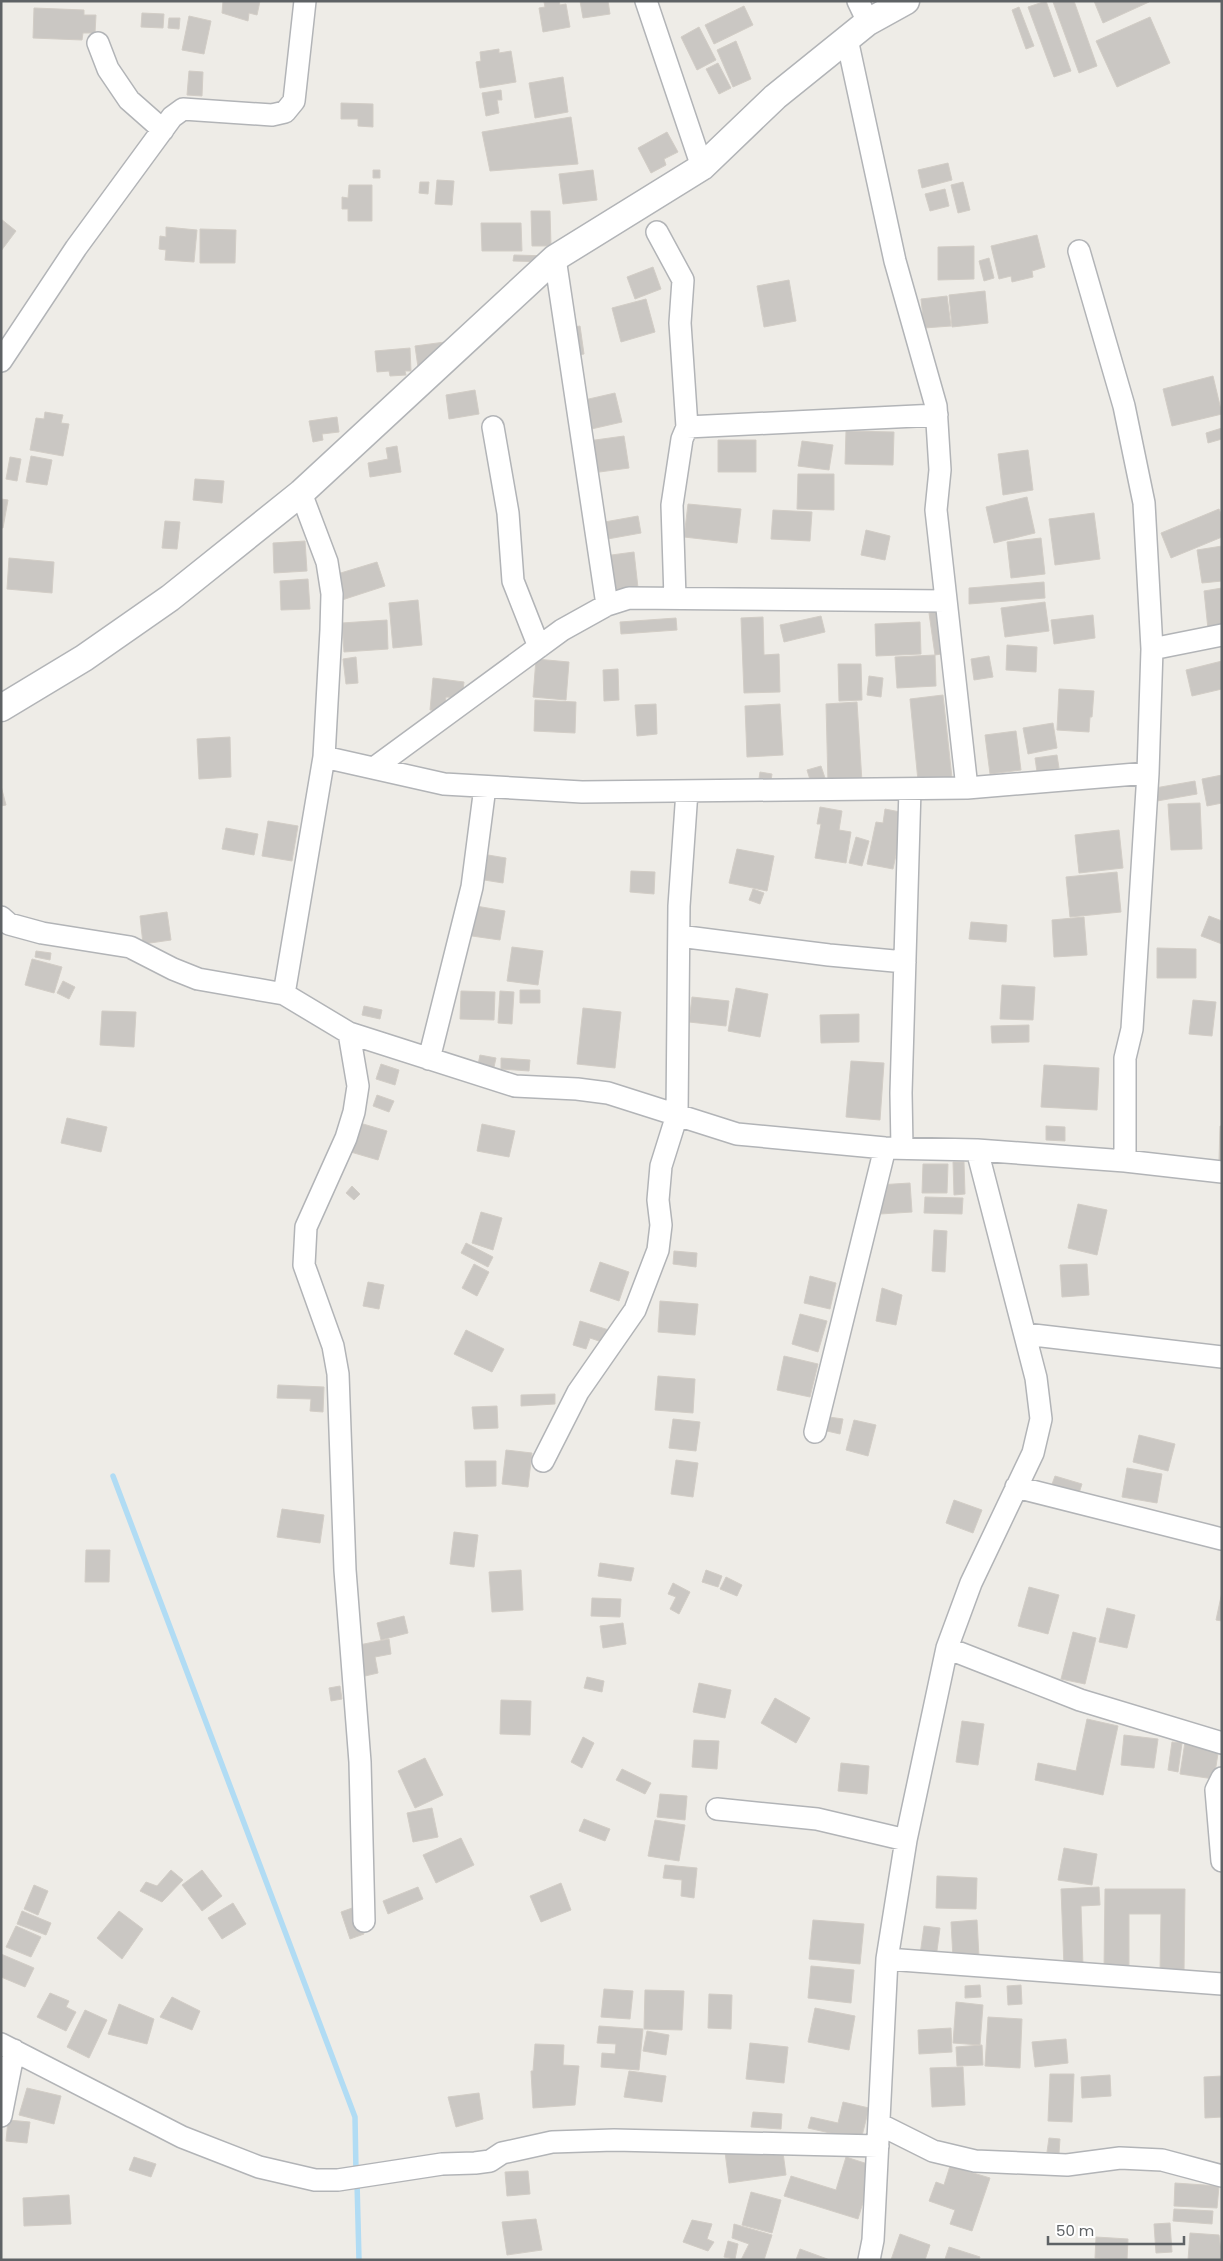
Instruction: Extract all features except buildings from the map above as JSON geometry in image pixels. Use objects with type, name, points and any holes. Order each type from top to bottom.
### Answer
[{"type":"street","points":[[1,361],[76,248],[172,117],[183,109],[272,115],[286,112],[294,101],[305,1]]},
{"type":"street","points":[[646,1],[702,167]]},
{"type":"street","points":[[1,708],[84,658],[170,598],[302,493],[555,258],[702,167],[775,97],[847,39],[863,12],[906,1]]},
{"type":"street","points":[[847,39],[896,261],[936,406],[940,470],[936,510],[967,788]]},
{"type":"street","points":[[98,42],[108,69],[129,100],[163,130]]},
{"type":"street","points":[[657,232],[683,280],[680,323],[687,428],[682,439],[672,505],[675,598]]},
{"type":"street","points":[[1080,251],[1124,406],[1144,503],[1152,649],[1148,773],[1132,1029],[1125,1058],[1126,1160]]},
{"type":"street","points":[[555,258],[607,605]]},
{"type":"street","points":[[687,428],[937,416]]},
{"type":"street","points":[[493,427],[508,513],[513,581],[539,647]]},
{"type":"street","points":[[284,994],[324,757],[332,594],[327,562],[302,493]]},
{"type":"street","points":[[374,768],[562,630],[607,605],[630,598],[946,601]]},
{"type":"street","points":[[1152,649],[1222,636]]},
{"type":"street","points":[[324,757],[444,784],[582,792],[687,791],[910,798],[932,789],[967,788],[1148,773]]},
{"type":"street","points":[[429,1059],[472,887],[485,786]]},
{"type":"street","points":[[543,1461],[578,1392],[635,1310],[658,1250],[661,1225],[658,1200],[661,1166],[677,1115],[679,906],[687,791]]},
{"type":"street","points":[[814,1432],[893,1148],[901,1093],[910,798]]},
{"type":"street","points":[[1,917],[9,924],[42,933],[130,947],[173,969],[198,979],[284,994],[349,1034],[515,1086],[577,1089],[608,1093],[737,1134],[893,1148],[977,1150],[1126,1160],[1222,1172]]},
{"type":"street","points":[[679,936],[829,955],[905,962]]},
{"type":"street","points":[[349,1034],[358,1086],[354,1112],[346,1138],[306,1227],[304,1265],[333,1346],[338,1374],[345,1570],[360,1762],[364,1921]]},
{"type":"street","points":[[869,2260],[873,2240],[887,1959],[906,1840],[947,1648],[970,1582],[1033,1453],[1041,1418],[1036,1378],[977,1150]]},
{"type":"street","points":[[1025,1334],[1222,1357]]},
{"type":"street","points":[[1016,1487],[1222,1539]]},
{"type":"street","points":[[947,1648],[1080,1700],[1222,1743]]},
{"type":"street","points":[[1222,1778],[1216,1790],[1222,1861]]},
{"type":"street","points":[[717,1809],[817,1819],[906,1840]]},
{"type":"street","points":[[887,1959],[1222,1984]]},
{"type":"street","points":[[1,2116],[8,2047],[182,2137],[259,2167],[315,2180],[338,2180],[442,2164],[490,2161],[502,2153],[552,2142],[614,2140],[878,2146]]},
{"type":"street","points":[[879,2124],[933,2151],[974,2161],[1067,2165],[1120,2158],[1162,2160],[1222,2176]]},
{"type":"waterway","points":[[113,1476],[355,2117],[356,2173]]},
{"type":"waterway","points":[[357,2182],[359,2260]]}]
